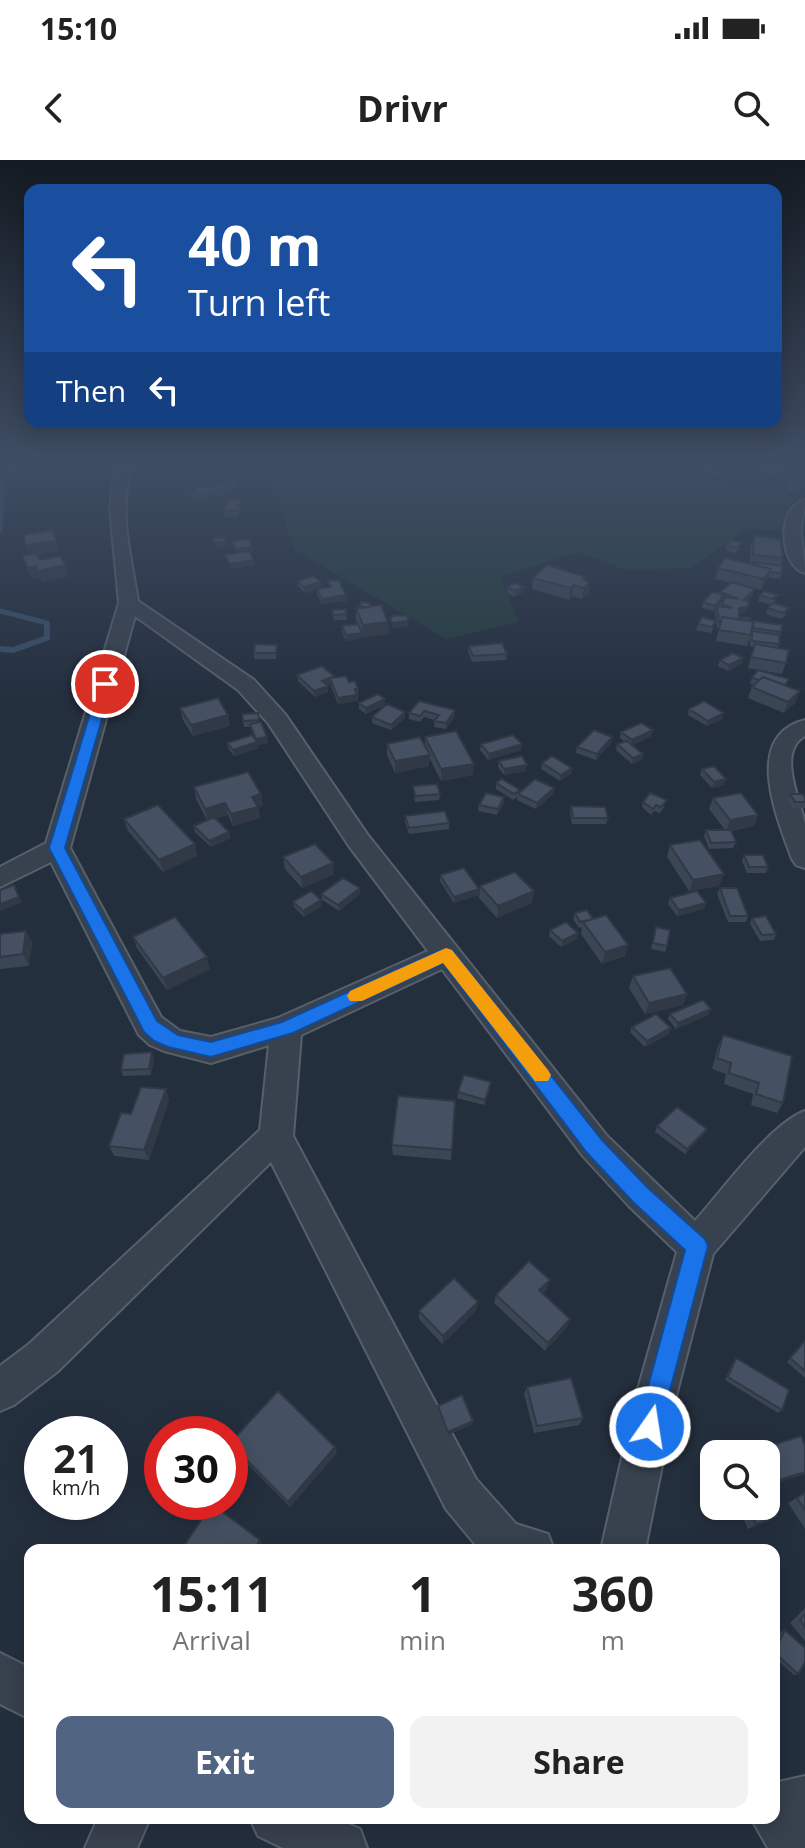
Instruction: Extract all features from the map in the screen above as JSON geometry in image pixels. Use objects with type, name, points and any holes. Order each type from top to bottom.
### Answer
[{"type":"street","points":[[123,543],[129,603],[57,848],[150,1026],[161,1036],[211,1050],[286,1028],[446,955]]},
{"type":"street","points":[[796,543],[805,567]]},
{"type":"street","points":[[129,603],[246,685],[284,729],[358,840],[595,1146],[641,1195],[697,1246]]},
{"type":"street","points":[[805,727],[795,729],[787,737],[780,755],[783,796],[805,859]]},
{"type":"street","points":[[0,878],[57,848]]},
{"type":"street","points":[[286,1028],[276,1136],[346,1277],[461,1494],[504,1544]]},
{"type":"street","points":[[624,1544],[656,1396],[697,1246],[771,1159],[805,1125]]},
{"type":"street","points":[[0,1391],[43,1358],[276,1136]]},
{"type":"street","points":[[0,1677],[24,1691]]},
{"type":"street","points":[[780,1808],[805,1802]]},
{"type":"street","points":[[780,1820],[798,1848]]},
{"type":"street","points":[[111,1848],[121,1824]]},
{"type":"street","points":[[289,1824],[341,1848]]},
{"type":"green space","points":[[292,543],[727,543],[691,568],[625,570],[579,552],[500,577],[519,622],[446,639],[295,550]]},
{"type":"building","points":[[233,543],[250,543],[252,547],[235,549]]},
{"type":"building","points":[[729,543],[742,543],[737,548],[727,545]]},
{"type":"building","points":[[754,543],[781,543],[783,558],[753,555]]},
{"type":"building","points":[[249,551],[254,560],[230,564],[225,555]]},
{"type":"building","points":[[36,553],[40,560],[60,556],[65,565],[38,571],[36,566],[28,568],[22,556]]},
{"type":"building","points":[[725,558],[771,569],[764,579],[718,568]]},
{"type":"building","points":[[752,562],[782,566],[782,573],[770,572],[771,569]]},
{"type":"building","points":[[547,565],[586,577],[583,579],[590,582],[584,588],[574,585],[570,588],[533,578]]},
{"type":"building","points":[[314,576],[321,582],[304,587],[297,581]]},
{"type":"building","points":[[339,580],[346,595],[322,599],[317,589],[331,587],[328,581]]},
{"type":"building","points":[[732,582],[755,589],[743,600],[749,601],[748,606],[739,608],[739,617],[750,618],[750,621],[722,617],[719,622],[717,606],[732,608],[722,604],[725,597],[739,599],[720,592]]},
{"type":"building","points":[[515,583],[524,587],[515,591],[507,587]]},
{"type":"building","points":[[765,591],[778,595],[772,599],[760,595]]},
{"type":"building","points":[[712,592],[724,595],[715,606],[703,602]]},
{"type":"building","points":[[361,602],[370,603],[370,607],[360,608]]},
{"type":"building","points":[[773,603],[789,608],[783,613],[768,608]]},
{"type":"building","points":[[381,605],[388,622],[363,625],[356,608]]},
{"type":"building","points":[[346,609],[346,614],[333,615],[333,610]]},
{"type":"building","points":[[407,616],[408,621],[392,623],[390,618]]},
{"type":"building","points":[[702,617],[716,621],[712,627],[698,624]]},
{"type":"building","points":[[722,617],[753,621],[751,635],[719,630]]},
{"type":"building","points":[[754,621],[782,625],[781,632],[753,628]]},
{"type":"building","points":[[358,624],[362,633],[346,635],[342,626]]},
{"type":"building","points":[[752,631],[779,635],[780,644],[752,641]]},
{"type":"building","points":[[502,643],[507,654],[473,656],[469,646]]},
{"type":"building","points":[[255,644],[277,645],[276,653],[254,653]]},
{"type":"building","points":[[755,644],[789,650],[786,663],[751,657]]},
{"type":"building","points":[[733,653],[743,658],[729,665],[720,660]]},
{"type":"building","points":[[322,666],[334,676],[322,681],[328,686],[314,691],[297,675]]},
{"type":"building","points":[[758,670],[789,679],[785,685],[763,677],[759,680],[752,678]]},
{"type":"building","points":[[346,676],[349,682],[355,681],[357,695],[338,698],[330,678]]},
{"type":"building","points":[[763,677],[800,691],[788,702],[752,687]]},
{"type":"building","points":[[378,694],[385,699],[366,708],[359,703]]},
{"type":"building","points":[[218,698],[228,715],[191,725],[180,708]]},
{"type":"building","points":[[419,701],[455,710],[446,723],[434,721],[439,715],[424,711],[420,716],[409,713]]},
{"type":"building","points":[[704,701],[724,713],[708,721],[689,709]]},
{"type":"building","points":[[387,704],[405,712],[391,725],[372,717]]},
{"type":"building","points":[[258,713],[259,720],[243,721],[242,714]]},
{"type":"building","points":[[261,722],[267,737],[256,739],[250,724]]},
{"type":"building","points":[[641,723],[653,730],[632,740],[621,732]]},
{"type":"building","points":[[594,730],[612,737],[597,754],[577,747]]},
{"type":"building","points":[[456,731],[474,764],[441,769],[425,737]]},
{"type":"building","points":[[252,735],[257,742],[233,750],[227,743]]},
{"type":"building","points":[[513,735],[522,744],[489,754],[481,744]]},
{"type":"building","points":[[420,737],[430,755],[395,761],[387,744]]},
{"type":"building","points":[[627,741],[643,754],[633,758],[617,744]]},
{"type":"building","points":[[522,756],[527,765],[504,769],[499,761]]},
{"type":"building","points":[[552,756],[572,768],[561,775],[542,763]]},
{"type":"building","points":[[714,766],[726,779],[714,782],[702,769]]},
{"type":"building","points":[[248,772],[261,794],[252,797],[258,807],[231,814],[225,803],[205,809],[194,787]]},
{"type":"building","points":[[502,779],[520,790],[514,794],[496,783]]},
{"type":"building","points":[[535,779],[554,788],[537,803],[518,794]]},
{"type":"building","points":[[437,784],[440,794],[415,796],[413,786]]},
{"type":"building","points":[[486,793],[504,797],[498,809],[479,805]]},
{"type":"building","points":[[650,793],[667,800],[661,807],[656,805],[653,809],[643,802]]},
{"type":"building","points":[[741,793],[758,815],[730,820],[713,798]]},
{"type":"building","points":[[790,794],[803,794],[805,802],[795,802]]},
{"type":"building","points":[[158,805],[195,844],[159,860],[124,819]]},
{"type":"building","points":[[571,806],[605,807],[608,818],[573,818]]},
{"type":"building","points":[[445,811],[449,823],[409,828],[405,816]]},
{"type":"building","points":[[214,817],[229,832],[209,841],[194,826]]},
{"type":"building","points":[[706,830],[731,830],[736,842],[711,843]]},
{"type":"building","points":[[700,840],[724,874],[693,880],[670,845]]},
{"type":"building","points":[[315,844],[333,863],[301,877],[283,857]]},
{"type":"building","points":[[744,855],[763,855],[768,867],[749,867]]},
{"type":"building","points":[[464,868],[479,889],[454,897],[440,875]]},
{"type":"building","points":[[515,872],[534,891],[498,906],[480,886]]},
{"type":"building","points":[[343,878],[360,888],[338,905],[321,894]]},
{"type":"building","points":[[14,885],[19,897],[0,904],[0,890]]},
{"type":"building","points":[[720,888],[737,888],[748,916],[730,916]]},
{"type":"building","points":[[311,891],[321,900],[303,911],[293,902]]},
{"type":"building","points":[[697,891],[706,903],[679,910],[670,898]]},
{"type":"building","points":[[587,910],[593,919],[580,922],[575,913]]},
{"type":"building","points":[[606,915],[628,945],[605,952],[583,922]]},
{"type":"building","points":[[766,916],[776,934],[762,935],[752,918]]},
{"type":"building","points":[[175,917],[207,957],[163,978],[133,937]]},
{"type":"building","points":[[566,922],[578,933],[562,941],[550,930]]},
{"type":"building","points":[[656,927],[670,930],[667,946],[653,943]]},
{"type":"building","points":[[26,931],[23,954],[0,957],[0,934]]},
{"type":"building","points":[[670,968],[687,994],[649,1003],[633,976]]},
{"type":"building","points":[[703,1000],[711,1009],[678,1023],[670,1014]]},
{"type":"building","points":[[656,1014],[671,1028],[647,1041],[632,1027]]},
{"type":"building","points":[[723,1035],[792,1056],[783,1103],[756,1094],[759,1083],[729,1073],[731,1063],[717,1058]]},
{"type":"building","points":[[152,1052],[149,1069],[121,1070],[124,1054]]},
{"type":"building","points":[[464,1075],[491,1082],[485,1100],[458,1092]]},
{"type":"building","points":[[141,1087],[166,1089],[144,1150],[109,1146],[121,1113],[131,1114]]},
{"type":"building","points":[[398,1096],[455,1101],[452,1150],[392,1145]]},
{"type":"building","points":[[677,1107],[707,1129],[687,1149],[657,1126]]},
{"type":"building","points":[[529,1261],[550,1280],[539,1290],[570,1319],[548,1343],[496,1295]]},
{"type":"building","points":[[454,1278],[478,1302],[443,1336],[419,1311]]},
{"type":"building","points":[[805,1341],[805,1371],[790,1358]]},
{"type":"building","points":[[736,1358],[789,1390],[782,1410],[728,1377]]},
{"type":"building","points":[[571,1378],[583,1418],[537,1426],[527,1387]]},
{"type":"building","points":[[278,1391],[335,1447],[288,1502],[248,1461],[248,1424]]},
{"type":"building","points":[[462,1395],[473,1421],[448,1432],[438,1406]]},
{"type":"building","points":[[801,1436],[805,1445],[805,1472],[780,1480],[780,1443]]},
{"type":"building","points":[[805,1493],[805,1510],[797,1498]]},
{"type":"building","points":[[201,1520],[233,1520],[260,1540],[258,1544],[185,1544]]},
{"type":"building","points":[[785,1630],[805,1648],[805,1662],[798,1674],[780,1658],[780,1640]]},
{"type":"waterway","points":[[0,611],[47,623],[47,638],[13,650],[0,649]]},
{"type":"slow traffic","points":[[356,996],[446,955],[541,1075]]},
{"type":"route","points":[[105,684],[57,848],[150,1026],[161,1036],[175,1042],[211,1050],[286,1028],[446,955],[595,1146],[641,1195],[697,1246],[650,1427]]}]
